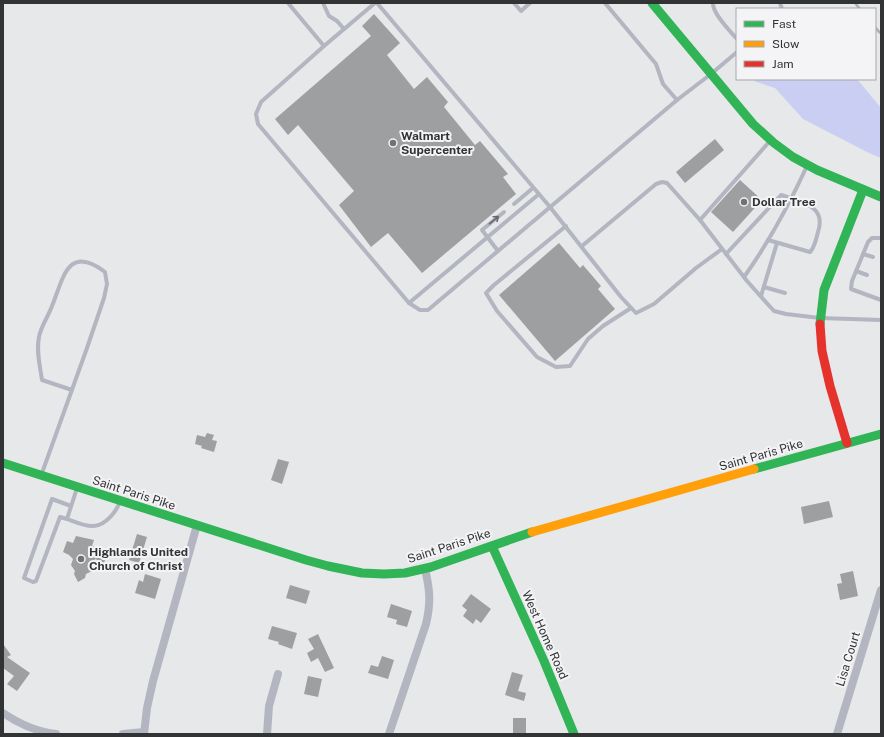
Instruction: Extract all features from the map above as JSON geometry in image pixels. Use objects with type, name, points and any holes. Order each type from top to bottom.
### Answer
[{"type":"street","points":[[652,3],[753,124],[771,141],[808,166],[881,197]]},
{"type":"street","points":[[847,443],[830,386],[822,351],[820,318],[824,290],[863,190]]},
{"type":"street","name":"Saint Paris Pike","points":[[3,463],[306,560],[349,571],[395,574],[425,569],[492,546],[690,487],[881,434]]},
{"type":"street","points":[[123,734],[144,733],[147,708],[153,680],[197,525]]},
{"type":"street","name":"West Home Road","points":[[492,546],[574,734]]},
{"type":"street","points":[[389,734],[430,610],[430,587],[425,569]]},
{"type":"street","name":"Lisa Court","points":[[837,734],[881,590]]},
{"type":"street","points":[[266,734],[269,706],[278,674]]},
{"type":"street","points":[[3,712],[24,724],[39,730],[56,734]]},
{"type":"lane","points":[[288,3],[324,46]]},
{"type":"lane","points":[[323,3],[329,16],[337,21],[344,29]]},
{"type":"lane","points":[[722,249],[696,268],[654,304],[636,313],[621,297],[566,226],[550,207],[539,194],[534,188],[376,3],[324,46],[261,102],[256,114],[258,124],[409,302],[420,310],[428,310],[550,207],[677,100],[736,53]]},
{"type":"lane","points":[[514,3],[521,11],[530,3]]},
{"type":"lane","points":[[605,3],[656,64],[663,84],[677,100]]},
{"type":"lane","points":[[714,3],[713,6],[715,12],[736,38]]},
{"type":"lane","points":[[700,220],[771,141]]},
{"type":"lane","points":[[744,276],[768,240],[792,199],[808,166]]},
{"type":"lane","points":[[582,246],[656,184],[662,182],[667,183],[700,220],[726,254],[774,311],[820,318],[881,320]]},
{"type":"lane","points":[[514,204],[534,188]]},
{"type":"lane","points":[[409,302],[539,194]]},
{"type":"lane","points":[[726,254],[780,195],[812,207],[820,215],[820,226],[814,248],[810,252],[768,240]]},
{"type":"lane","points":[[498,251],[482,230],[504,212]]},
{"type":"lane","points":[[566,226],[486,293],[497,311],[537,357],[556,367],[570,366],[588,339],[603,326],[631,308]]},
{"type":"lane","points":[[881,238],[872,238],[868,242],[852,281],[851,289],[881,300]]},
{"type":"lane","points":[[761,296],[777,243]]},
{"type":"lane","points":[[863,254],[873,258]]},
{"type":"lane","points":[[41,476],[72,390],[104,298],[107,284],[105,272],[94,266],[78,262],[73,264],[63,275],[53,306],[41,333],[38,348],[42,380],[72,390]]},
{"type":"lane","points":[[856,271],[867,275]]},
{"type":"lane","points":[[764,287],[785,293]]},
{"type":"lane","points":[[67,519],[77,487]]},
{"type":"lane","points":[[72,506],[52,499],[24,578],[34,582],[36,581],[60,517],[86,525],[97,526],[112,515],[120,501]]},
{"type":"water","points":[[858,80],[881,108],[881,158],[803,119],[775,88],[754,81]]},
{"type":"building","name":"Walmart Supercenter","points":[[374,14],[400,43],[387,55],[414,89],[427,77],[448,102],[444,107],[475,145],[480,141],[508,174],[503,177],[516,194],[422,273],[388,233],[371,247],[339,205],[354,191],[298,125],[288,135],[275,119],[371,36],[362,26]]},
{"type":"building","points":[[715,139],[724,150],[685,183],[676,172]]},
{"type":"building","points":[[740,180],[762,200],[733,232],[711,212]]},
{"type":"building","points":[[559,243],[580,268],[583,265],[601,286],[598,289],[615,309],[555,361],[499,295]]},
{"type":"building","points":[[207,433],[214,435],[212,440],[217,441],[214,452],[201,448],[202,446],[195,444],[197,435],[205,437]]},
{"type":"building","points":[[278,459],[289,462],[282,484],[271,480]]},
{"type":"building","points":[[829,501],[833,517],[804,524],[801,507]]},
{"type":"building","points":[[137,534],[147,537],[139,563],[129,560]]},
{"type":"building","name":"Highlands United Church of Christ","points":[[76,536],[94,540],[92,546],[108,551],[104,563],[95,559],[92,571],[86,574],[85,578],[78,582],[74,574],[75,571],[71,565],[73,559],[63,552],[67,541],[73,543]]},
{"type":"building","points":[[853,571],[858,596],[840,600],[837,584],[842,583],[840,574]]},
{"type":"building","points":[[145,574],[161,579],[155,599],[135,593],[139,580],[143,582]]},
{"type":"building","points":[[290,585],[310,591],[306,604],[286,598]]},
{"type":"building","points":[[471,594],[491,609],[481,623],[476,619],[473,624],[463,616],[467,610],[462,606]]},
{"type":"building","points":[[391,604],[412,611],[407,627],[396,624],[397,620],[387,617]]},
{"type":"building","points":[[272,626],[297,633],[292,649],[278,644],[279,642],[268,639]]},
{"type":"building","points":[[318,634],[334,668],[325,672],[318,658],[311,662],[307,653],[314,649],[308,639]]},
{"type":"building","points":[[3,644],[11,655],[7,657],[30,673],[17,691],[7,684],[14,676],[3,668]]},
{"type":"building","points":[[382,656],[394,660],[388,679],[368,673],[371,665],[378,667]]},
{"type":"building","points":[[512,672],[523,675],[518,691],[526,693],[524,701],[505,695]]},
{"type":"building","points":[[308,676],[322,679],[318,697],[304,694]]},
{"type":"building","points":[[513,718],[526,718],[526,734],[513,734]]},
{"type":"railway","points":[[855,3],[859,8]]},
{"type":"railway","points":[[876,28],[881,34]]},
{"type":"traffic: fast","points":[[652,3],[753,124],[774,143],[793,157],[817,170],[881,197]]},
{"type":"traffic: fast","points":[[820,324],[824,290],[863,190]]},
{"type":"traffic: fast","points":[[754,469],[881,434]]},
{"type":"traffic: fast","points":[[3,463],[306,560],[362,573],[405,573],[431,567],[532,532]]},
{"type":"traffic: fast","points":[[492,546],[544,661],[574,734]]},
{"type":"traffic: slow","points":[[532,532],[754,469]]},
{"type":"traffic: jam","points":[[820,324],[822,351],[830,386],[847,443]]},
{"type":"place","name":"Walmart Supercenter","points":[[393,143]]},
{"type":"place","name":"Dollar Tree","points":[[744,202]]},
{"type":"place","name":"Highlands United Church of Christ","points":[[81,559]]}]
